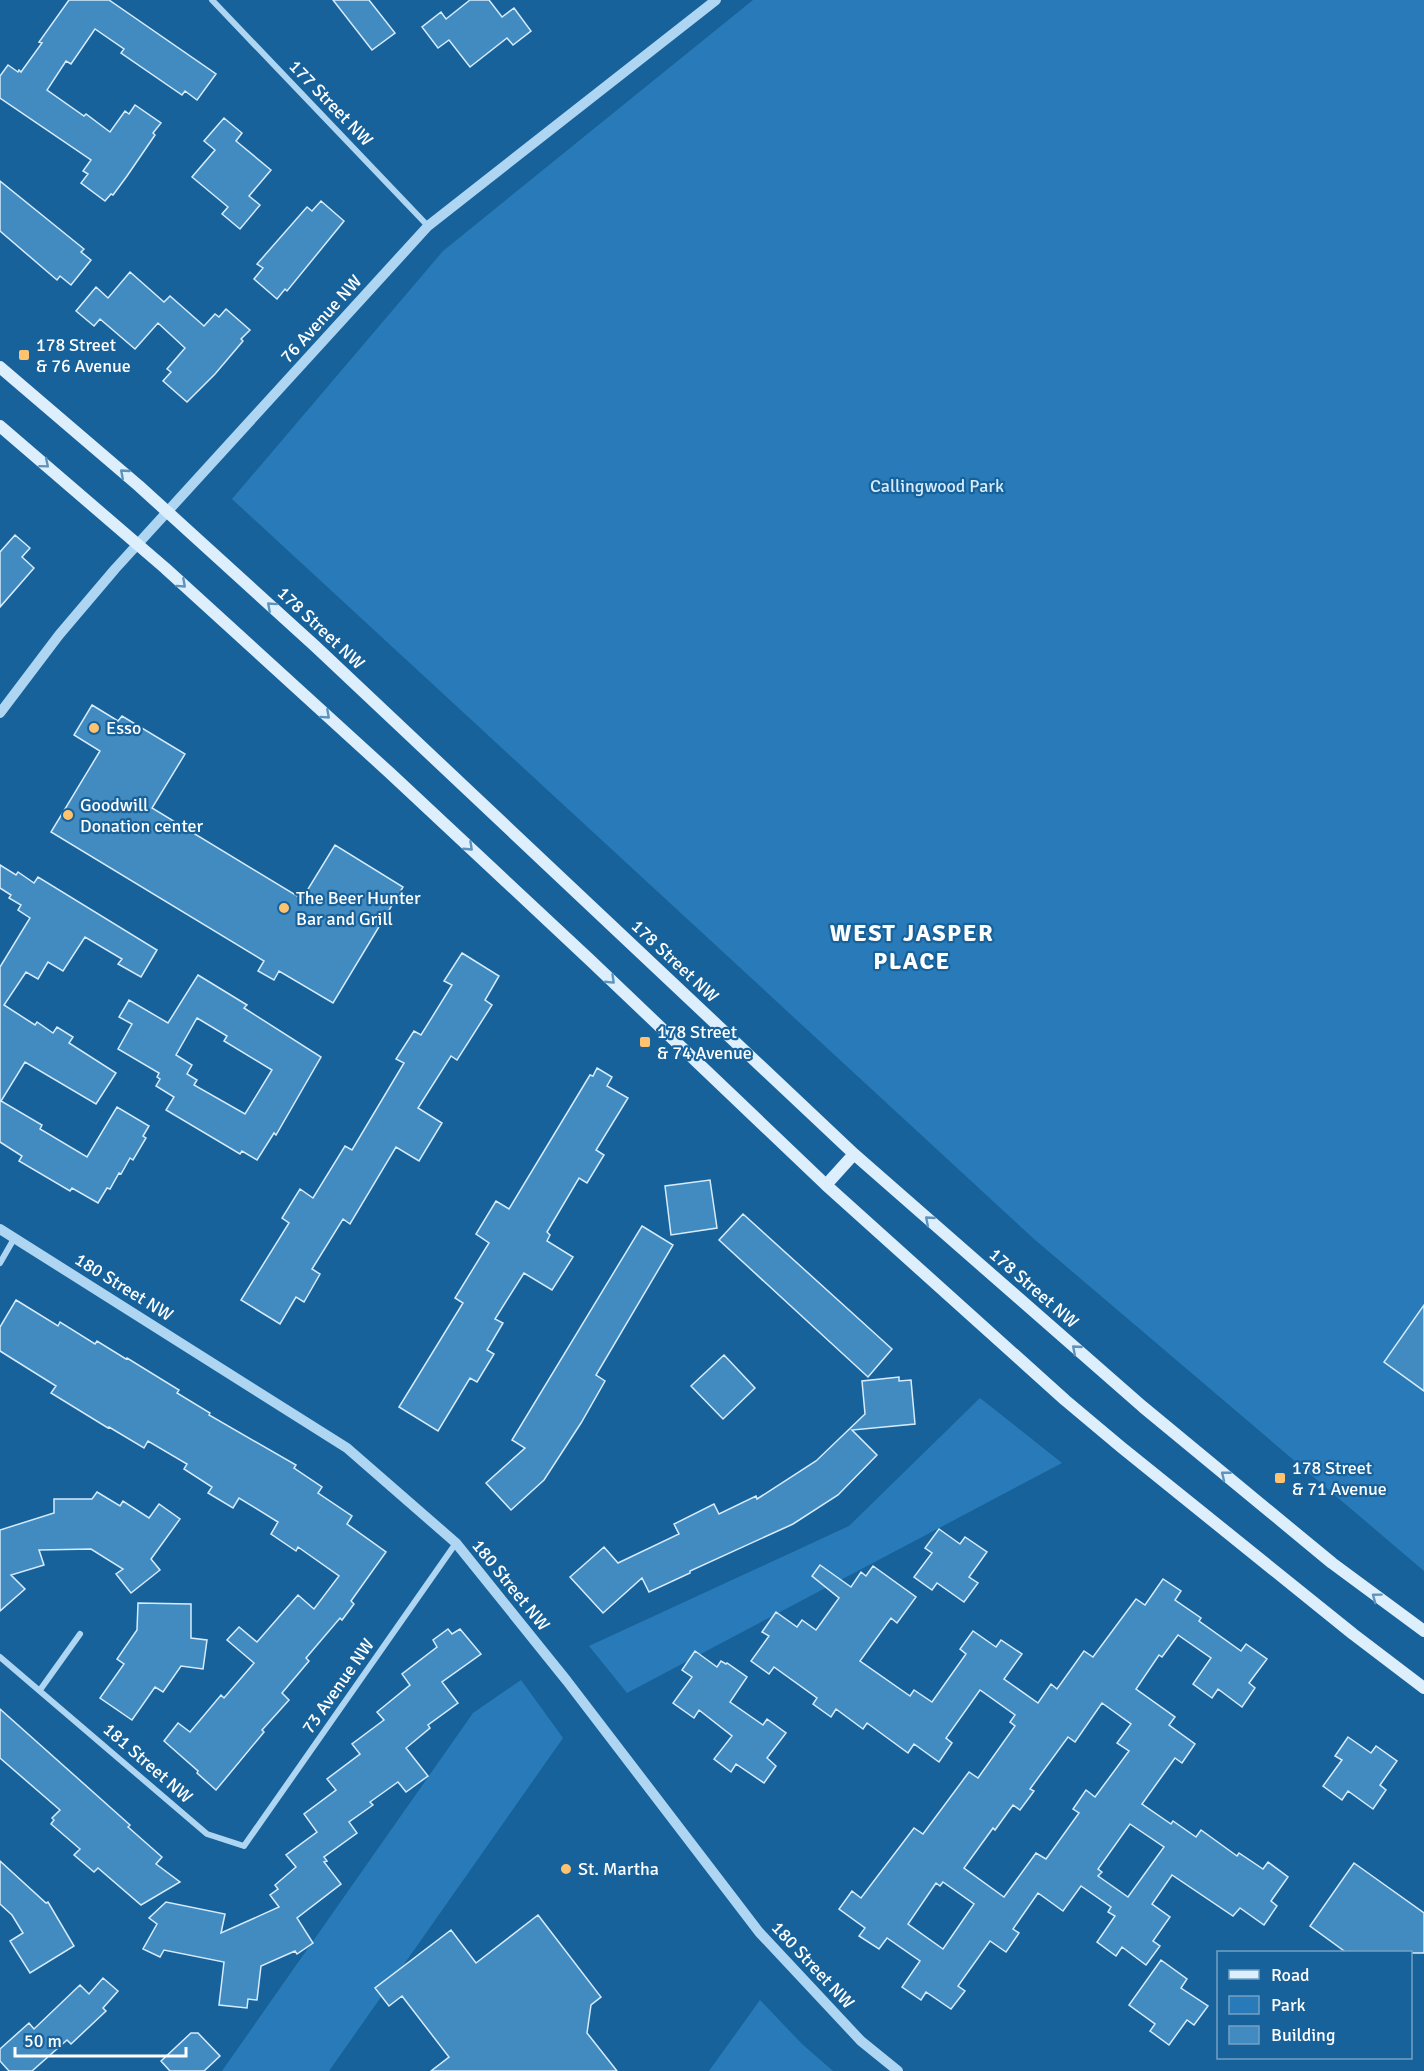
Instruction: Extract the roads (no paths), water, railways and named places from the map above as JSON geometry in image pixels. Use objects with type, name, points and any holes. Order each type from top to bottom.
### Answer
[{"type":"main road","name":"178 Street NW","points":[[0,367],[139,486],[166,513],[315,646],[854,1154],[1143,1407],[1332,1563],[1424,1631]]},
{"type":"main road","points":[[0,426],[138,545],[399,782],[826,1185],[1121,1447],[1353,1634],[1424,1688]]},
{"type":"main road","points":[[826,1185],[854,1154]]},
{"type":"street","name":"177 Street NW","points":[[212,0],[428,226]]},
{"type":"street","name":"76 Avenue NW","points":[[0,712],[59,635],[166,513],[428,226],[716,0]]},
{"type":"street","name":"180 Street NW","points":[[0,1229],[347,1448],[456,1543],[567,1681],[759,1932],[861,2041],[898,2071]]},
{"type":"street","points":[[0,1263],[15,1237]]},
{"type":"street","name":"73 Avenue NW","points":[[244,1846],[456,1543]]},
{"type":"street","points":[[40,1690],[80,1634]]},
{"type":"street","name":"181 Street NW","points":[[0,1657],[207,1834],[244,1846]]},
{"type":"place","name":"178 Street & 76 Avenue","points":[[24,355]]},
{"type":"place","name":"Esso","points":[[94,728]]},
{"type":"place","name":"Goodwill Donation center","points":[[68,815]]},
{"type":"place","name":"The Beer Hunter Bar and Grill","points":[[284,908]]},
{"type":"place","name":"178 Street & 74 Avenue","points":[[645,1042]]},
{"type":"place","name":"178 Street & 71 Avenue","points":[[1280,1478]]},
{"type":"place","name":"St. Martha","points":[[566,1869]]},
{"type":"district","name":"WEST JASPER PLACE","points":[[912,947]]},
{"type":"park label","name":"Callingwood Park","points":[[937,486]]}]
